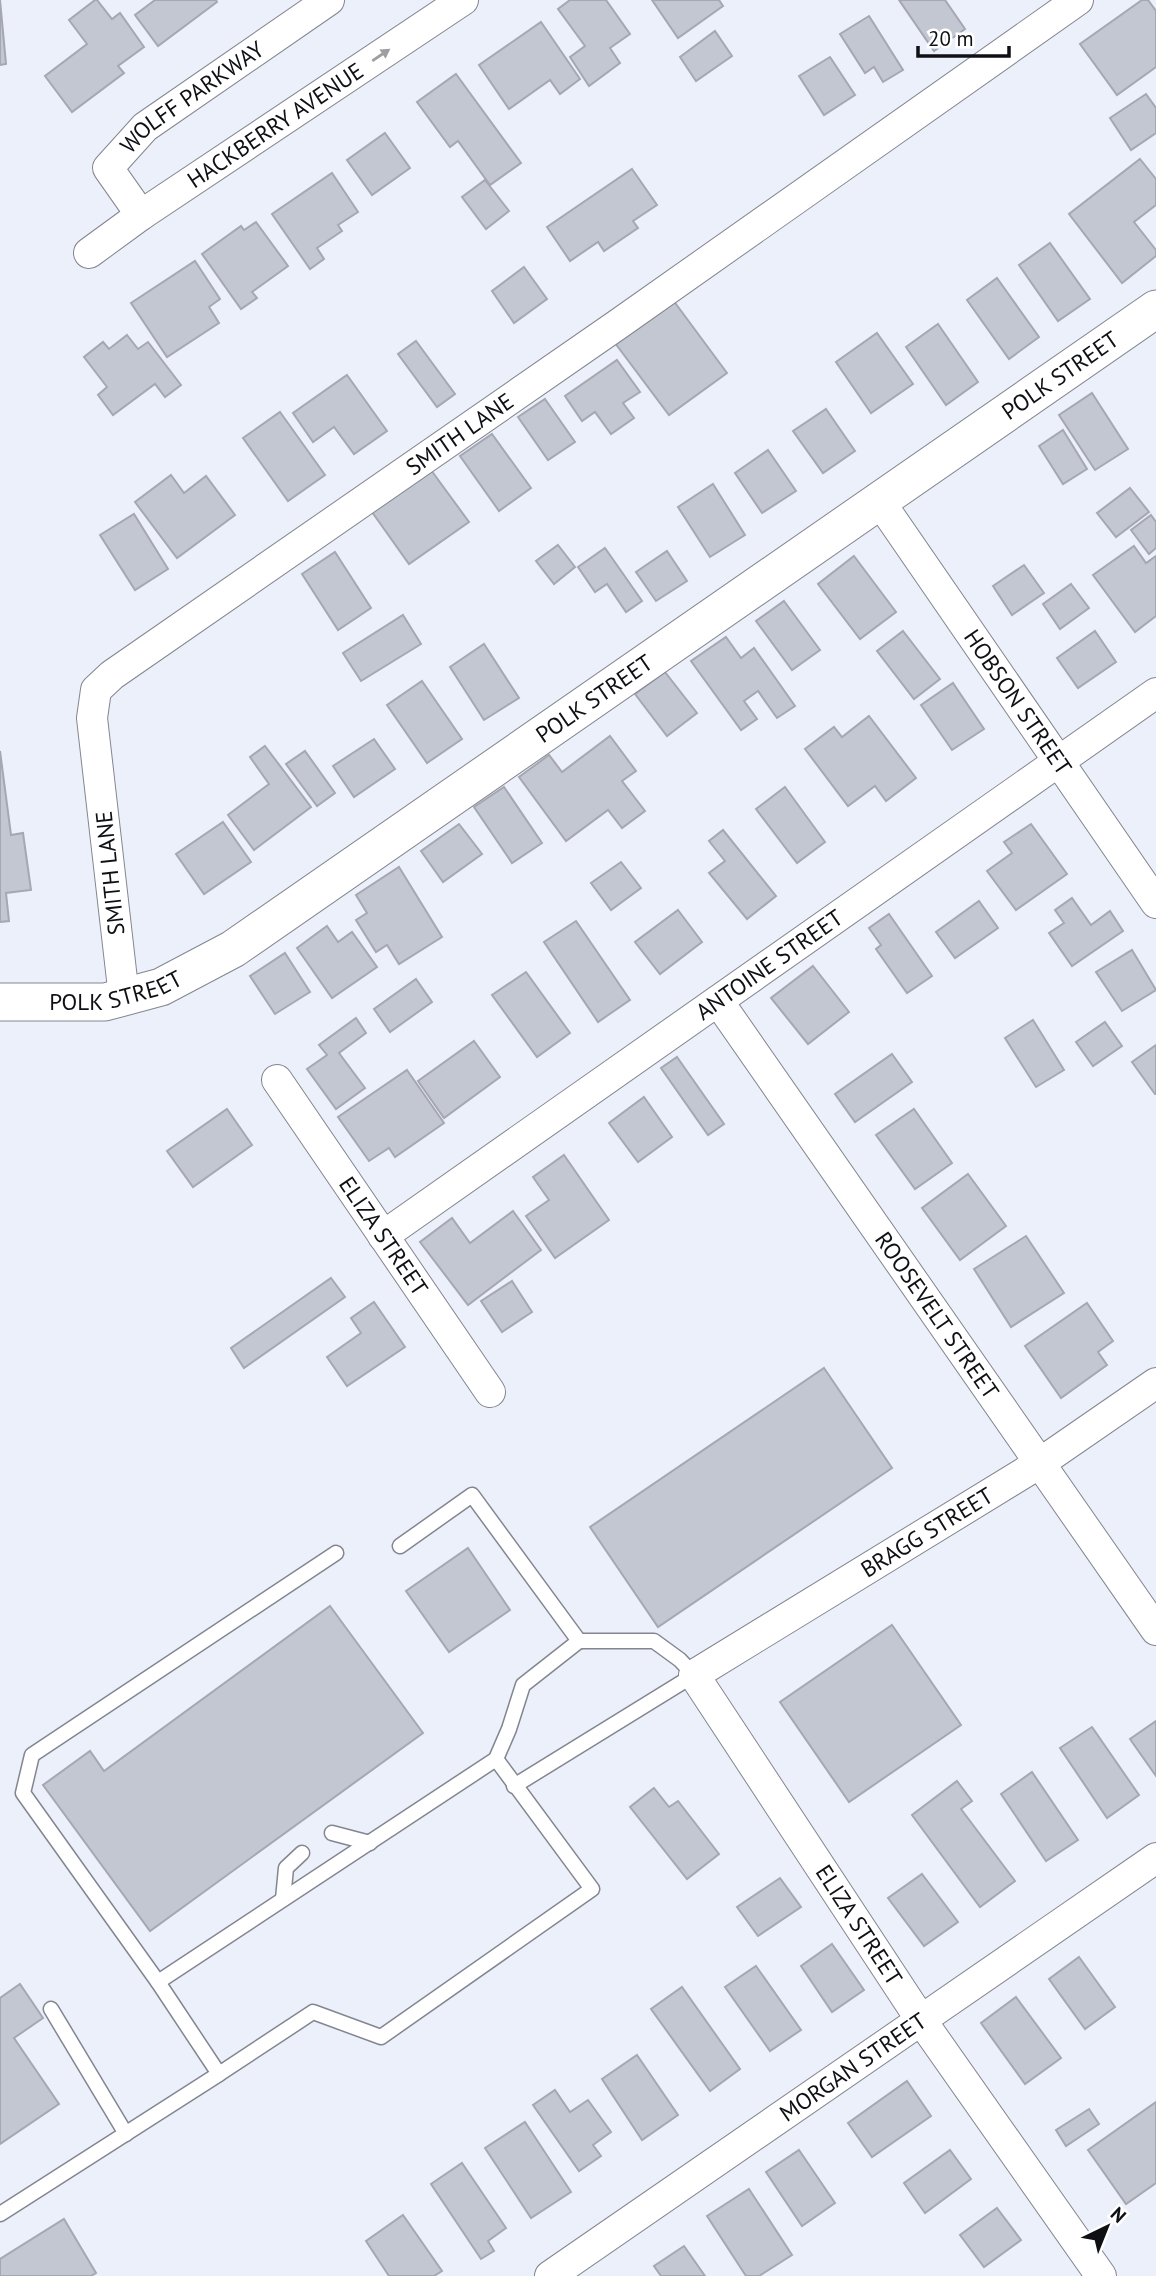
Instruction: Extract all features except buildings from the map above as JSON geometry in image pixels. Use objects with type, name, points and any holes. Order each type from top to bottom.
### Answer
[{"type":"street","name":"WOLFF PARKWAY","points":[[141,215],[108,168],[145,127],[329,0]]},
{"type":"street","name":"HACKBERRY AVENUE","points":[[89,253],[141,215],[463,0]]},
{"type":"street","name":"SMITH LANE","points":[[124,997],[92,718],[96,690],[112,674],[605,333],[1078,0]]},
{"type":"street","name":"POLK STREET","points":[[0,1002],[105,1002],[161,987],[233,949],[1156,309]]},
{"type":"street","name":"HOBSON STREET","points":[[880,502],[1156,903]]},
{"type":"street","name":"ANTOINE STREET","points":[[383,1236],[1156,693]]},
{"type":"street","name":"ROOSEVELT STREET","points":[[718,1001],[1156,1630]]},
{"type":"street","name":"ELIZA STREET","points":[[277,1080],[490,1392]]},
{"type":"street","name":"BRAGG STREET","points":[[694,1675],[1040,1463],[1156,1383]]},
{"type":"street","name":"ELIZA STREET","points":[[694,1675],[921,2020],[1101,2276]]},
{"type":"street","name":"MORGAN STREET","points":[[551,2276],[1156,1858]]},
{"type":"lane","points":[[400,1546],[472,1495],[579,1641]]},
{"type":"lane","points":[[219,2074],[158,1982],[23,1793],[32,1755],[336,1553]]},
{"type":"lane","points":[[158,1982],[496,1759],[523,1685],[579,1641],[654,1641],[680,1660],[694,1675],[514,1786]]},
{"type":"lane","points":[[0,2214],[313,2012],[381,2037],[592,1889],[496,1759]]},
{"type":"lane","points":[[332,1833],[370,1843]]},
{"type":"lane","points":[[283,1899],[286,1868],[302,1853]]},
{"type":"lane","points":[[51,2009],[126,2134]]}]
